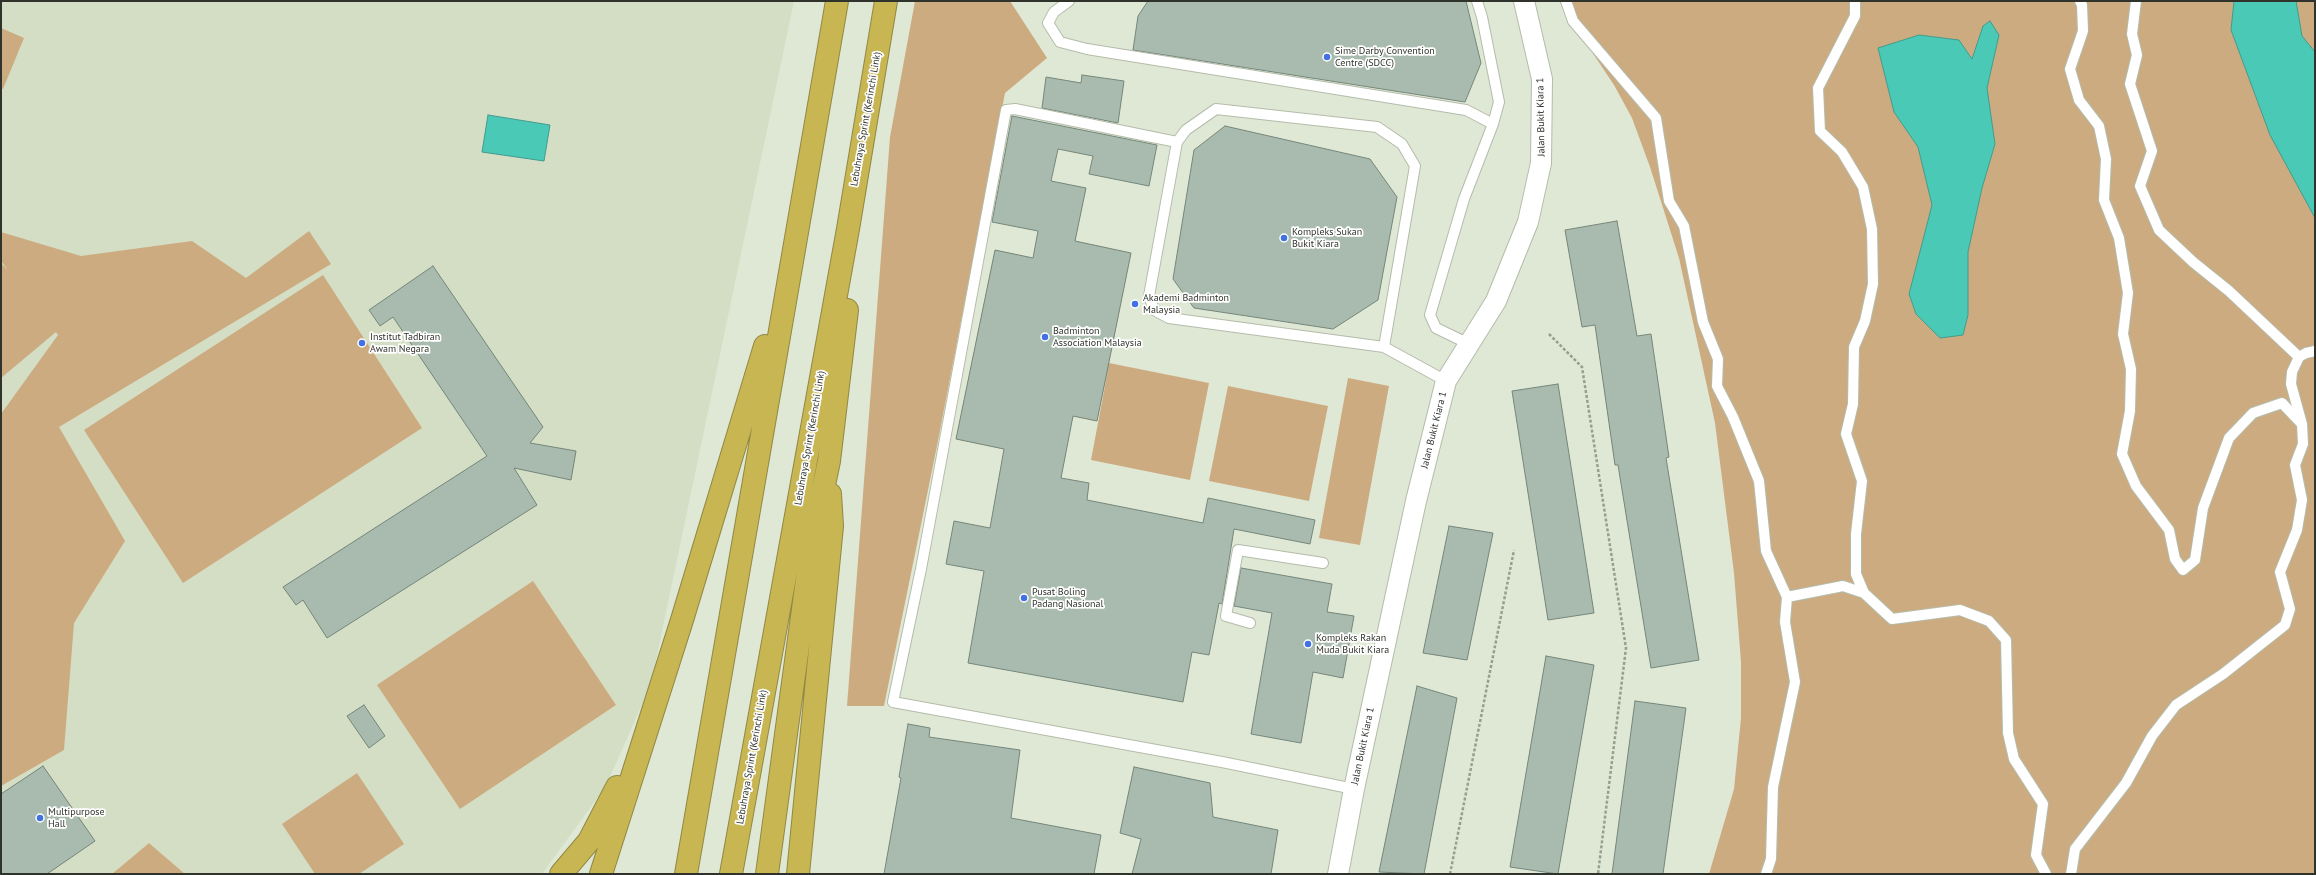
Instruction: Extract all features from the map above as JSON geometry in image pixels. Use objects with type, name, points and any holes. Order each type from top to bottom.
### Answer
[{"type":"highway","points":[[686,874],[837,1]]},
{"type":"highway","name":"Lebuhraya Sprint (Kerinchi Link)","points":[[731,874],[848,229],[886,1]]},
{"type":"highway","points":[[768,874],[812,544],[829,461],[850,284],[848,229]]},
{"type":"highway","points":[[601,874],[682,620],[792,255]]},
{"type":"highway","points":[[798,874],[832,526],[829,461]]},
{"type":"highway","points":[[561,874],[589,841],[614,792],[622,780],[634,769]]},
{"type":"street","name":"Jalan Bukit Kiara 1","points":[[1338,874],[1354,789],[1416,500],[1446,381],[1496,301],[1528,222],[1541,163],[1542,79],[1524,1]]},
{"type":"lane","points":[[1069,1],[1054,12],[1048,23],[1060,42],[1088,49],[1466,110],[1493,124]]},
{"type":"lane","points":[[1469,344],[1436,328],[1430,315],[1464,199],[1493,124],[1499,102],[1482,17],[1477,1]]},
{"type":"lane","points":[[1566,1],[1573,21],[1656,118],[1668,202],[1684,226],[1702,322],[1718,359],[1717,386],[1733,417],[1759,481],[1766,551],[1787,597],[1785,622],[1795,682],[1773,787],[1771,859],[1766,874]]},
{"type":"lane","points":[[1855,1],[1855,16],[1818,88],[1820,131],[1842,152],[1863,186],[1872,229],[1873,284],[1865,321],[1854,347],[1853,404],[1846,434],[1862,481],[1856,534],[1856,574],[1864,593],[1892,619],[1960,610],[1989,621],[2006,640],[2008,733],[2014,759],[2043,804],[2036,855],[2046,874]]},
{"type":"lane","points":[[2080,1],[2082,5],[2083,31],[2070,69],[2079,100],[2099,126],[2106,159],[2104,200],[2119,238],[2128,293],[2123,334],[2131,369],[2130,404],[2122,454],[2136,486],[2169,530],[2175,558],[2183,570],[2195,560],[2202,508],[2229,438],[2253,413],[2282,403],[2302,424]]},
{"type":"lane","points":[[2136,1],[2132,34],[2137,55],[2130,84],[2152,151],[2140,186],[2159,230],[2193,262],[2229,291],[2299,357]]},
{"type":"lane","points":[[1177,142],[1015,109],[1006,110],[921,569],[893,702],[1222,762],[1354,789]]},
{"type":"lane","points":[[1384,347],[1415,166],[1402,144],[1377,127],[1216,109],[1186,130],[1177,142],[1149,296],[1154,310],[1169,318],[1384,347],[1446,381]]},
{"type":"lane","points":[[2071,874],[2075,849],[2126,783],[2152,736],[2176,704],[2223,674],[2285,625],[2290,609],[2280,572],[2297,530],[2302,500],[2295,466],[2303,444],[2302,424],[2291,384],[2293,368],[2299,357],[2306,353],[2315,351]]},
{"type":"lane","points":[[1250,623],[1226,616],[1238,550],[1323,563]]},
{"type":"lane","points":[[1787,597],[1843,586],[1864,593]]},
{"type":"path","points":[[1549,334],[1582,367],[1626,648],[1598,874]]},
{"type":"path","points":[[1450,874],[1514,550]]},
{"type":"shaded area","name":"Institut Tadbiran Awam Negara","points":[[1,1],[794,1],[651,684],[606,786],[542,874],[185,874],[149,843],[112,874],[1,874]]},
{"type":"shaded area","points":[[915,1],[1010,1],[1047,58],[1005,93],[937,446],[884,706],[847,706],[890,137]]},
{"type":"shaded area","points":[[1565,1],[2315,1],[2315,874],[1709,874],[1734,789],[1741,718],[1741,662],[1734,573],[1715,423],[1679,258],[1650,167],[1632,118],[1614,85],[1580,34]]},
{"type":"shaded area","points":[[1,28],[24,38],[3,89],[1,88]]},
{"type":"shaded area","name":"Badminton Association Malaysia","points":[[1059,183],[1086,188],[1075,241],[1131,253],[1109,363],[1209,383],[1190,480],[1091,460],[1108,370],[1097,421],[1073,416],[1064,462],[956,439],[995,250],[1033,258],[1042,213],[1053,215]]},
{"type":"shaded area","points":[[309,231],[331,264],[59,427],[125,541],[74,623],[64,750],[1,786],[1,414],[58,335],[56,332],[1,378],[1,263],[8,270],[1,261],[1,232],[81,256],[192,241],[246,278]]},
{"type":"shaded area","points":[[323,275],[422,428],[183,583],[84,430]]},
{"type":"shaded area","points":[[1348,378],[1389,386],[1360,545],[1319,538]]},
{"type":"shaded area","points":[[1228,386],[1328,406],[1309,501],[1209,481]]},
{"type":"shaded area","points":[[533,581],[616,705],[460,809],[377,685]]},
{"type":"shaded area","points":[[357,773],[404,844],[359,874],[315,874],[282,824]]},
{"type":"shaded area","points":[[149,843],[185,874],[112,874]]},
{"type":"water","points":[[2234,1],[2296,1],[2302,36],[2315,52],[2315,218],[2270,135],[2231,30]]},
{"type":"water","points":[[1990,21],[1999,35],[1987,88],[1995,144],[1982,188],[1968,252],[1968,315],[1963,335],[1940,338],[1916,314],[1909,294],[1932,205],[1918,147],[1894,112],[1878,48],[1919,35],[1959,40],[1972,59],[1983,26]]},
{"type":"water","points":[[488,115],[550,125],[544,161],[482,152]]},
{"type":"building","name":"Sime Darby Convention Centre (SDCC)","points":[[1148,1],[1466,1],[1481,63],[1465,102],[1133,50],[1138,16]]},
{"type":"building","points":[[1082,75],[1124,81],[1118,123],[1042,108],[1046,77],[1081,83]]},
{"type":"building","points":[[1012,116],[1157,145],[1149,186],[1089,174],[1093,156],[1058,149],[1051,181],[1086,188],[1075,241],[1131,253],[1097,421],[1073,416],[1061,478],[1089,483],[1087,500],[1203,523],[1208,498],[1315,520],[1310,544],[1234,529],[1222,604],[1219,603],[1209,655],[1192,652],[1183,702],[968,663],[984,571],[946,564],[954,521],[990,528],[1004,449],[956,439],[995,250],[1033,258],[1038,231],[992,222]]},
{"type":"building","name":"Kompleks Sukan Bukit Kiara","points":[[1225,126],[1370,159],[1397,197],[1378,300],[1333,329],[1194,308],[1173,279],[1194,150]]},
{"type":"building","points":[[1617,221],[1637,336],[1651,334],[1669,457],[1666,458],[1699,660],[1651,668],[1618,465],[1615,465],[1595,325],[1582,327],[1565,230]]},
{"type":"building","points":[[433,266],[543,427],[530,443],[576,451],[571,480],[514,468],[537,505],[327,638],[303,600],[296,605],[283,587],[487,456],[393,317],[380,326],[369,310]]},
{"type":"building","points":[[1558,384],[1594,613],[1548,620],[1512,391]]},
{"type":"building","points":[[1449,526],[1493,533],[1467,660],[1423,653]]},
{"type":"building","name":"Kompleks Rakan Muda Bukit Kiara","points":[[1241,568],[1332,584],[1327,612],[1354,616],[1343,678],[1313,672],[1301,743],[1251,734],[1272,613],[1234,606]]},
{"type":"building","points":[[1546,656],[1594,665],[1558,874],[1510,867]]},
{"type":"building","points":[[1417,686],[1457,698],[1424,874],[1379,872]]},
{"type":"building","points":[[1635,701],[1686,708],[1663,874],[1612,874]]},
{"type":"building","points":[[364,705],[385,736],[369,748],[347,716]]},
{"type":"building","points":[[908,724],[930,728],[929,737],[1020,750],[1011,818],[1101,835],[1094,874],[884,874],[901,778],[899,777]]},
{"type":"building","name":"Multipurpose Hall","points":[[43,766],[95,841],[47,874],[1,874],[1,794]]},
{"type":"building","points":[[1134,767],[1210,783],[1213,817],[1278,830],[1271,874],[1132,874],[1141,839],[1120,833]]},
{"type":"place","name":"Sime Darby Convention Centre (SDCC)","points":[[1327,57]]},
{"type":"place","name":"Kompleks Sukan Bukit Kiara","points":[[1284,238]]},
{"type":"place","name":"Akademi Badminton Malaysia","points":[[1135,304]]},
{"type":"place","name":"Badminton Association Malaysia","points":[[1045,337]]},
{"type":"place","name":"Institut Tadbiran Awam Negara","points":[[362,343]]},
{"type":"place","name":"Pusat Boling Padang Nasional","points":[[1024,598]]},
{"type":"place","name":"Kompleks Rakan Muda Bukit Kiara","points":[[1308,644]]},
{"type":"place","name":"Multipurpose Hall","points":[[40,818]]}]
